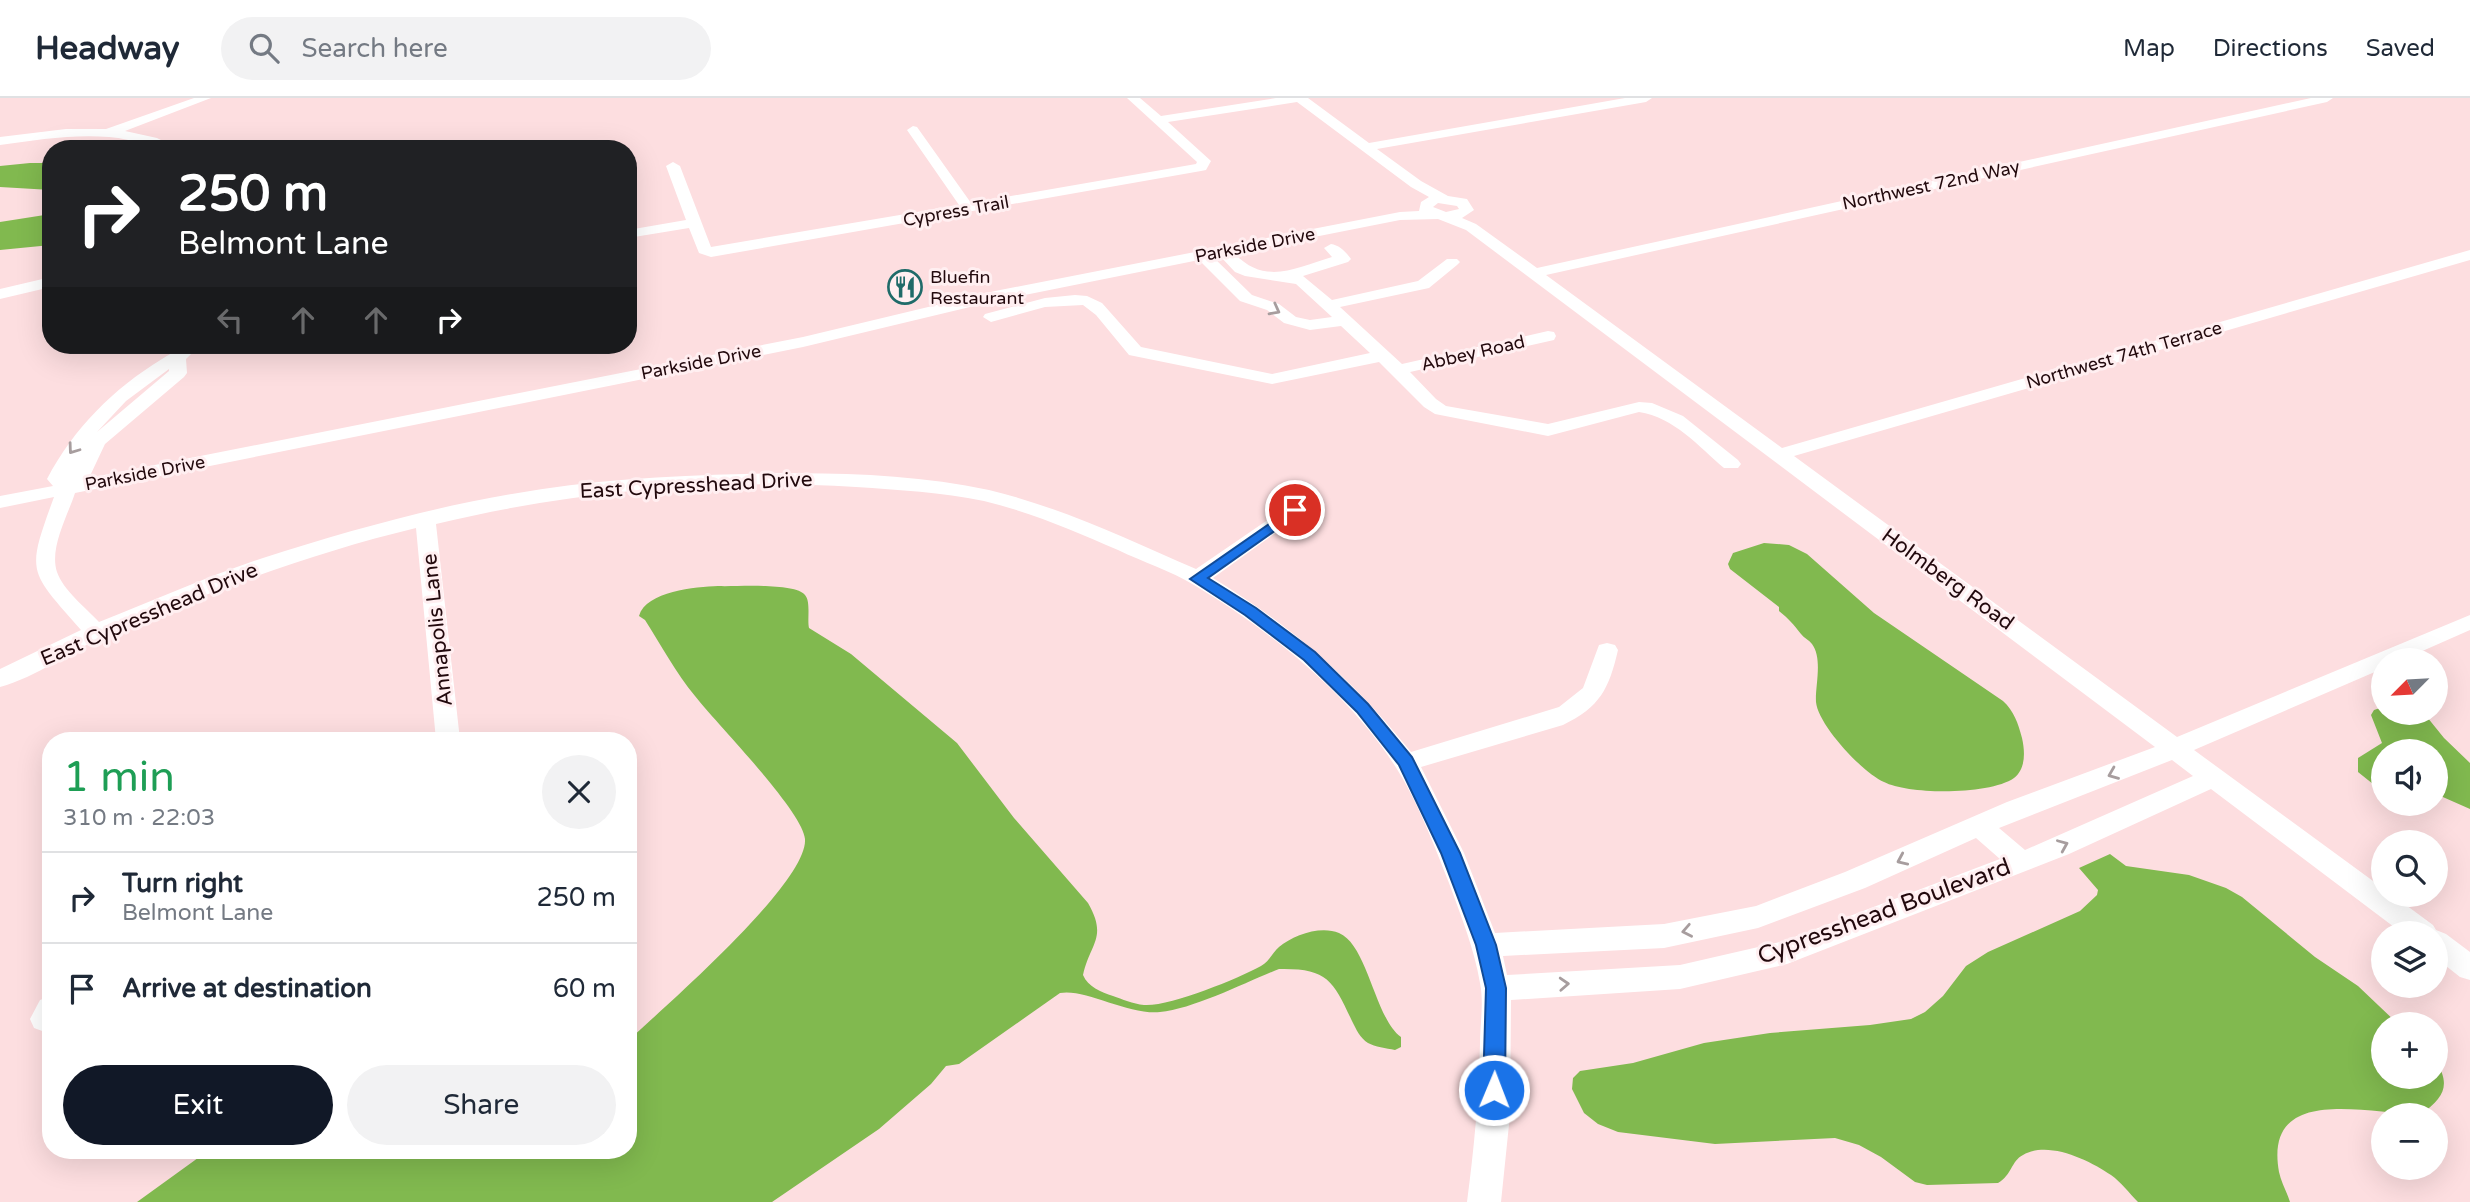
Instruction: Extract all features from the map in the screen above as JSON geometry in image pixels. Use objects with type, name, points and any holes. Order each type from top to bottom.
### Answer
[{"type":"street","points":[[1133,98],[1158,120],[1300,98],[1416,184],[1443,198],[1462,202],[1467,207],[1468,220]]},
{"type":"street","points":[[1367,148],[1646,98]]},
{"type":"street","name":"Northwest 72nd Way","points":[[1534,273],[2327,98]]},
{"type":"street","points":[[110,132],[129,123],[183,108],[204,99]]},
{"type":"street","name":"Cypress Trail","points":[[695,223],[704,250],[711,252],[1201,166],[1204,161],[1158,120]]},
{"type":"street","points":[[914,130],[968,208]]},
{"type":"street","points":[[0,141],[58,134],[110,132],[154,140]]},
{"type":"street","points":[[637,233],[695,223],[673,166]]},
{"type":"street","points":[[1416,184],[1424,195],[1428,211],[1441,215]]},
{"type":"street","name":"Parkside Drive","points":[[1400,216],[1443,198]]},
{"type":"street","name":"Holmberg Road","points":[[1441,215],[1468,220],[1534,273],[2407,921]]},
{"type":"street","name":"Parkside Drive","points":[[0,502],[803,342],[996,296],[1400,216],[1441,215]]},
{"type":"street","points":[[1290,277],[1300,271],[1343,260],[1331,248]]},
{"type":"street","points":[[1223,251],[1240,269],[1301,280],[1346,320],[1430,403],[1441,410],[1548,430],[1639,407],[1651,407],[1665,412],[1731,464]]},
{"type":"street","points":[[1202,255],[1246,298],[1273,307],[1298,323],[1320,325],[1346,320]]},
{"type":"street","name":"Northwest 74th Terrace","points":[[1778,455],[2470,255]]},
{"type":"street","points":[[1329,305],[1423,285],[1452,261]]},
{"type":"street","points":[[1237,289],[1250,280],[1270,276]]},
{"type":"street","points":[[0,294],[42,284]]},
{"type":"street","points":[[991,317],[1059,301],[1085,299],[1096,305],[1126,344],[1135,351],[1272,379],[1383,356]]},
{"type":"street","name":"Abbey Road","points":[[1398,370],[1548,336]]},
{"type":"street","points":[[68,488],[57,479],[70,451],[138,384],[183,354]]},
{"type":"street","points":[[95,632],[53,584],[46,571],[45,556],[49,539],[68,488],[80,477],[97,441],[177,373],[178,359]]},
{"type":"street","points":[[138,384],[164,384]]},
{"type":"street","points":[[110,409],[134,408]]},
{"type":"street","name":"East Cypresshead Drive","points":[[0,679],[95,632],[268,563],[353,537],[510,500],[622,485],[732,479],[868,480],[987,496],[1037,510],[1085,528],[1198,579],[1251,611],[1309,656],[1363,708],[1406,762],[1451,853],[1486,945],[1496,988],[1494,1115],[1484,1202]]},
{"type":"street","points":[[1198,579],[1295,510]]},
{"type":"street","name":"Annapolis Lane","points":[[425,519],[447,732]]},
{"type":"street","name":"Cypresshead Boulevard","points":[[1486,945],[1664,936],[1758,917],[1855,880],[2016,809],[2176,748],[2470,622]]},
{"type":"street","points":[[1406,762],[1554,719],[1573,711],[1599,684],[1607,650]]},
{"type":"street","name":"Cypresshead Boulevard","points":[[1496,988],[1680,977],[1787,952],[2060,847],[2214,777]]},
{"type":"street","points":[[1979,826],[2020,861]]},
{"type":"street","points":[[2448,951],[2470,968]]},
{"type":"shaded area","points":[[42,163],[42,189],[0,187],[0,166]]},
{"type":"shaded area","points":[[42,215],[42,246],[0,250],[0,222]]},
{"type":"shaded area","points":[[1764,543],[1789,545],[1807,554],[1874,613],[2003,701],[2015,718],[2022,738],[2024,760],[2018,774],[2003,784],[1987,788],[1930,791],[1884,782],[1854,759],[1833,735],[1819,712],[1816,702],[1817,657],[1812,644],[1779,611],[1779,607],[1730,569],[1728,564],[1733,553]]},
{"type":"shaded area","points":[[764,586],[790,588],[805,595],[808,602],[809,628],[851,654],[957,743],[1014,818],[1088,903],[1097,925],[1097,933],[1083,975],[1095,988],[1144,1005],[1169,1002],[1220,985],[1261,966],[1279,947],[1299,935],[1332,931],[1349,940],[1357,952],[1384,1015],[1401,1037],[1401,1047],[1395,1050],[1374,1046],[1365,1041],[1333,986],[1318,974],[1308,971],[1279,969],[1204,1001],[1160,1012],[1134,1010],[1081,994],[1060,993],[959,1064],[946,1066],[931,1084],[879,1129],[772,1202],[137,1202],[197,1159],[637,1159],[637,1033],[760,914],[800,859],[805,839],[801,826],[790,809],[688,687],[645,620],[639,616],[651,601],[685,589]]},
{"type":"shaded area","points":[[2375,725],[2434,725],[2445,739],[2380,739]]},
{"type":"shaded area","points":[[2448,742],[2470,763],[2470,809],[2448,799]]},
{"type":"shaded area","points":[[2371,750],[2371,782],[2358,772],[2358,758]]},
{"type":"shaded area","points":[[2110,854],[2126,866],[2189,875],[2226,888],[2242,897],[2315,957],[2358,986],[2385,1012],[2371,1012],[2371,1089],[2443,1089],[2440,1097],[2434,1103],[2371,1103],[2371,1111],[2325,1110],[2303,1114],[2287,1125],[2278,1144],[2279,1172],[2290,1202],[2138,1202],[2102,1169],[2080,1158],[2056,1151],[2033,1151],[2023,1155],[1998,1183],[1927,1185],[1915,1182],[1881,1157],[1859,1145],[1835,1138],[1715,1144],[1618,1132],[1598,1124],[1584,1113],[1572,1089],[1573,1078],[1580,1071],[1633,1063],[1704,1043],[1770,1033],[1911,1019],[1925,1012],[1943,996],[1966,966],[1988,952],[2080,911],[2097,895],[2098,890],[2079,868]]},
{"type":"place","name":"Bluefin Restaurant","points":[[905,287]]},
{"type":"route","points":[[1295,510],[1198,579],[1251,611],[1309,656],[1363,708],[1406,762],[1451,853],[1486,945],[1496,988],[1494,1090]]}]
